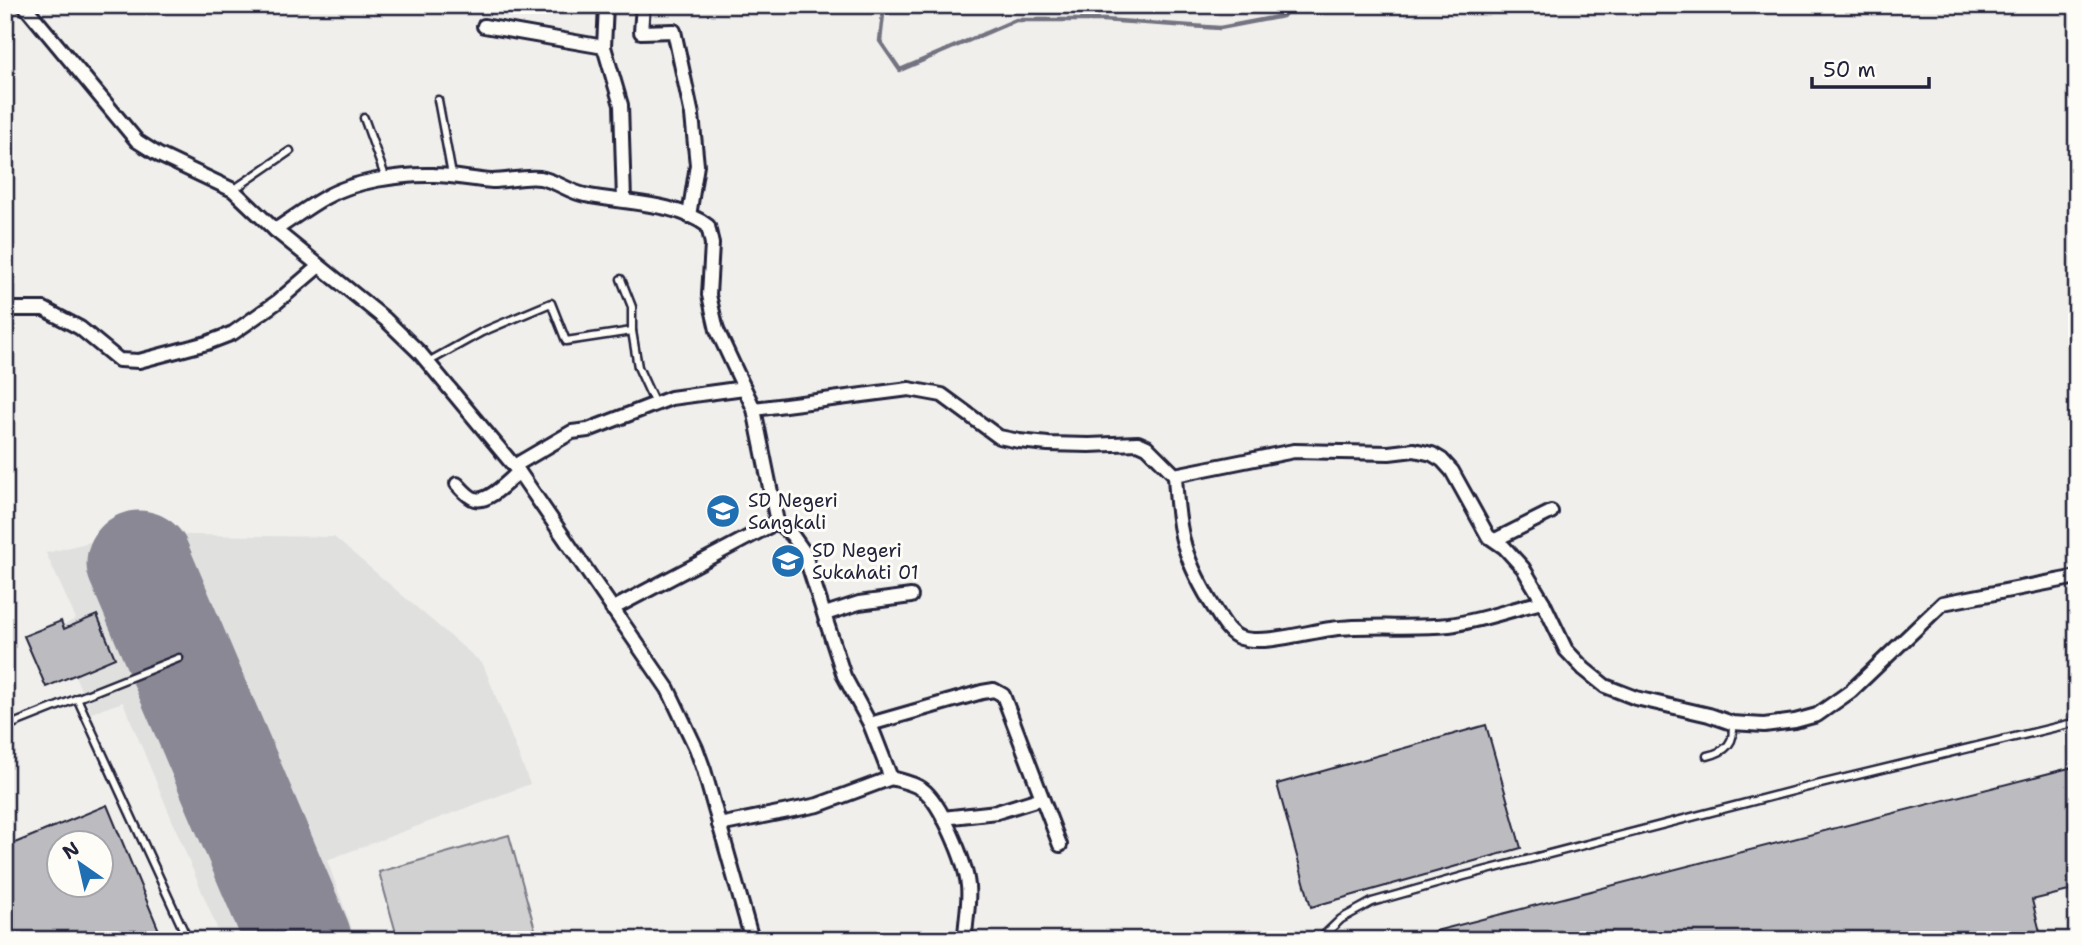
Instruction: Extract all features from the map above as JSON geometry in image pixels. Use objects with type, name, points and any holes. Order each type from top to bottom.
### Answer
[{"type":"street","points":[[24,5],[137,141],[159,155],[233,190],[275,230],[384,320],[428,362],[517,469],[668,689],[696,748],[752,940]]},
{"type":"street","points":[[606,5],[604,47],[621,104],[624,200]]},
{"type":"street","points":[[643,5],[641,32],[674,32],[692,115],[697,165],[689,216]]},
{"type":"street","points":[[484,26],[604,47]]},
{"type":"street","points":[[275,230],[326,197],[344,189],[386,179],[431,174],[490,181],[542,179],[583,195],[624,200],[689,216],[708,226],[711,233],[712,271],[709,295],[718,330],[754,409],[777,522],[792,535],[804,552],[844,676],[870,724],[891,778]]},
{"type":"street","points":[[5,309],[44,309],[80,328],[119,360],[139,361],[207,343],[233,333],[277,302],[319,266]]},
{"type":"street","points":[[457,484],[472,498],[479,500],[488,497],[517,469],[572,432],[588,430],[671,398],[744,388]]},
{"type":"street","points":[[754,409],[909,389],[942,395],[999,437],[1061,444],[1138,443],[1147,447],[1175,475],[1177,519],[1196,580],[1224,624],[1241,638],[1262,639],[1361,625],[1416,627],[1453,624],[1543,602]]},
{"type":"street","points":[[1175,475],[1294,451],[1389,453],[1414,450],[1432,454],[1452,471],[1488,536],[1516,559],[1543,602],[1566,650],[1584,669],[1605,686],[1636,698],[1710,715],[1732,723],[1764,724],[1795,721],[1817,715],[1851,691],[1943,603],[2077,577]]},
{"type":"street","points":[[1495,540],[1551,512]]},
{"type":"street","points":[[612,609],[777,522]]},
{"type":"street","points":[[825,614],[859,603],[911,596]]},
{"type":"street","points":[[870,724],[994,690],[1003,695],[1060,845]]},
{"type":"street","points":[[719,825],[817,804],[891,778],[909,782],[924,790],[935,802],[959,853],[968,883],[965,940]]},
{"type":"street","points":[[943,818],[997,812],[1042,798]]},
{"type":"lane","points":[[438,100],[452,176]]},
{"type":"lane","points":[[364,118],[386,179]]},
{"type":"lane","points":[[233,190],[290,151]]},
{"type":"lane","points":[[621,279],[632,307],[632,331],[638,367],[655,404]]},
{"type":"lane","points":[[428,362],[482,332],[551,303],[566,341],[632,331]]},
{"type":"lane","points":[[5,727],[179,658]]},
{"type":"lane","points":[[77,698],[188,940]]},
{"type":"lane","points":[[1319,940],[1341,919],[1371,902],[1808,787],[2077,722]]},
{"type":"lane","points":[[1707,756],[1719,754],[1729,745],[1734,734],[1732,723]]},
{"type":"shaded area","points":[[122,534],[334,537],[483,664],[530,784],[327,860],[356,940],[222,940],[123,702],[91,713],[55,629],[76,619],[46,553]]},
{"type":"shaded area","points":[[509,835],[538,940],[398,940],[379,872]]},
{"type":"building","points":[[97,615],[115,658],[46,687],[24,636],[61,621],[64,629]]},
{"type":"building","points":[[1486,725],[1521,848],[1311,907],[1277,784]]},
{"type":"building","points":[[2077,766],[2077,889],[2032,900],[2042,940],[1421,940],[1420,935]]},
{"type":"building","points":[[107,805],[163,940],[5,940],[5,847],[46,830],[46,900],[116,900],[116,830],[46,830]]},
{"type":"waterway","points":[[884,5],[880,41],[900,70],[1016,20],[1103,20],[1220,28],[1283,16],[1291,5]]},
{"type":"runway","points":[[139,563],[299,940]]},
{"type":"place","name":"SD Negeri Sangkali","points":[[723,511]]},
{"type":"place","name":"SD Negeri Sukahati 01","points":[[788,561]]}]
